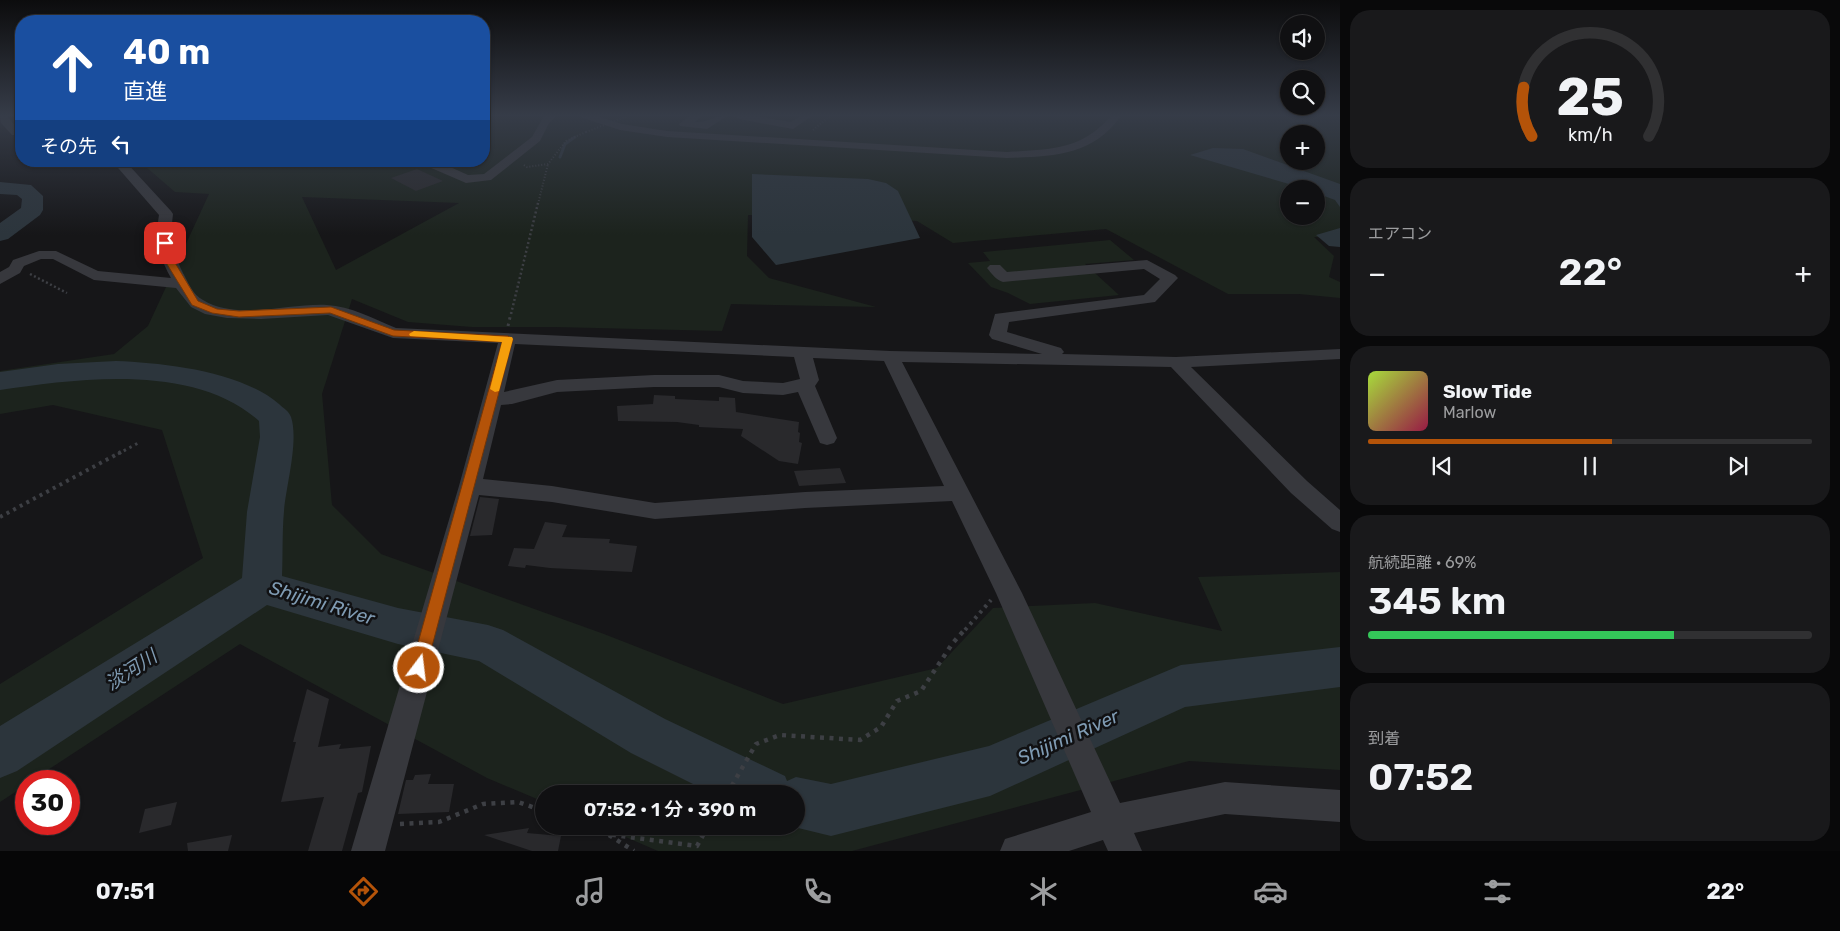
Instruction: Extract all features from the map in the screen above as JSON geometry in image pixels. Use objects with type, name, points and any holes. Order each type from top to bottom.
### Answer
[{"type":"street","points":[[439,167],[466,179],[480,178],[492,175],[516,156]]},
{"type":"street","points":[[123,167],[166,214],[163,229],[167,256],[182,284],[195,303],[215,311],[239,314],[331,310],[393,333],[890,356],[1059,358],[1176,362],[1340,354]]},
{"type":"street","points":[[0,279],[15,270],[18,263],[39,255],[56,254],[94,275],[182,284]]},
{"type":"street","points":[[995,268],[1003,277],[1146,264],[1170,278],[1149,300],[1001,318],[998,335],[1054,351],[1059,358]]},
{"type":"street","points":[[371,838],[470,486],[508,339]]},
{"type":"street","points":[[493,399],[512,398],[557,386],[654,381],[718,381],[742,387],[783,389],[805,386],[810,380],[802,352]]},
{"type":"street","points":[[890,356],[1009,593],[1125,851]]},
{"type":"street","points":[[1176,362],[1310,498],[1340,523]]},
{"type":"street","points":[[805,386],[827,438]]},
{"type":"street","points":[[470,486],[552,494],[655,511],[806,500],[958,493]]},
{"type":"street","points":[[1310,498],[1340,504]]},
{"type":"street","points":[[1017,851],[1113,821],[1225,798],[1340,806]]},
{"type":"path","points":[[527,156],[522,163],[527,167],[548,164]]},
{"type":"path","points":[[508,339],[506,333],[548,164],[554,156]]},
{"type":"path","points":[[15,270],[67,293]]},
{"type":"path","points":[[0,517],[140,442]]},
{"type":"path","points":[[732,785],[756,744],[780,735],[860,740],[881,727],[897,701],[922,691],[952,644],[997,594],[1009,593]]},
{"type":"path","points":[[371,838],[439,822],[482,804],[518,802],[535,808]]},
{"type":"path","points":[[610,835],[634,851]]},
{"type":"path","points":[[615,835],[697,846],[703,835]]},
{"type":"shaded area","points":[[490,156],[1280,156],[1280,170],[1325,170],[1325,156],[1340,156],[1340,238],[1314,237],[1334,256],[1329,277],[1340,282],[1340,298],[1299,294],[1228,294],[1106,229],[953,243],[917,221],[748,215],[747,256],[769,278],[876,307],[731,304],[722,331],[472,327],[408,322],[352,299],[322,394],[332,505],[381,554],[604,634],[783,704],[937,668],[993,608],[1095,603],[1222,631],[1198,577],[1340,572],[1340,770],[1189,761],[852,851],[658,851],[621,835],[805,835],[805,785],[535,785],[535,798],[487,778],[240,644],[48,770],[15,770],[15,792],[0,802],[0,684],[203,558],[162,430],[53,405],[0,414],[0,371],[114,354],[148,326],[209,194],[175,192],[146,167],[490,167]],"holes":[[[302,197],[459,203],[336,270]]]},
{"type":"shaded area","points":[[1192,156],[1262,156],[1280,162],[1280,170],[1301,170],[1340,184],[1340,207],[1335,200],[1325,196],[1325,180],[1280,181]]},
{"type":"shaded area","points":[[752,174],[868,179],[886,183],[898,191],[920,238],[776,265],[752,237]]},
{"type":"shaded area","points":[[1340,228],[1340,247],[1329,246],[1316,235]]},
{"type":"shaded area","points":[[1110,240],[1134,260],[1085,264],[1119,295],[1030,304],[991,287],[968,263],[990,261],[983,252]]},
{"type":"building","points":[[417,169],[443,181],[416,191],[391,178]]},
{"type":"building","points":[[654,395],[675,396],[675,399],[719,401],[719,397],[735,398],[736,412],[799,422],[799,442],[802,443],[798,464],[779,461],[741,436],[743,429],[699,427],[699,425],[677,422],[618,421],[617,406],[653,404]]},
{"type":"building","points":[[840,468],[846,483],[799,486],[794,471]]},
{"type":"building","points":[[480,497],[499,499],[492,535],[470,536]]},
{"type":"building","points":[[545,522],[567,525],[562,537],[610,539],[609,543],[637,546],[632,572],[526,565],[525,568],[508,566],[514,548],[534,549]]},
{"type":"building","points":[[307,689],[329,699],[318,747],[341,744],[339,749],[371,746],[362,792],[358,793],[342,851],[308,851],[324,797],[281,802],[296,742],[293,742]]},
{"type":"building","points":[[431,774],[428,784],[454,784],[449,812],[398,814],[406,780],[413,780],[415,775]]},
{"type":"building","points":[[177,802],[171,825],[139,833],[145,809]]},
{"type":"building","points":[[529,828],[527,833],[561,836],[558,851],[532,851],[484,835]]},
{"type":"building","points":[[232,835],[228,851],[188,851],[187,843]]},
{"type":"waterway","name":"Shijimi River","points":[[0,188],[24,189],[26,193],[33,196],[32,210],[0,234]]},
{"type":"waterway","name":"Shijimi River","points":[[0,381],[58,373],[116,370],[145,371],[174,374],[202,381],[245,395],[260,404],[275,417],[277,437],[265,512],[262,587]]},
{"type":"waterway","name":"淡河川","points":[[0,754],[262,587]]},
{"type":"waterway","name":"Shijimi River","points":[[262,587],[398,626],[488,644],[648,736],[749,785]]},
{"type":"waterway","name":"Shijimi River","points":[[805,805],[831,810],[990,771],[1181,686],[1340,667]]},
{"type":"slow traffic","points":[[414,334],[508,339],[495,389]]},
{"type":"route","points":[[165,243],[167,256],[195,303],[215,311],[239,314],[331,310],[393,333],[508,339],[470,486],[419,668]]}]
